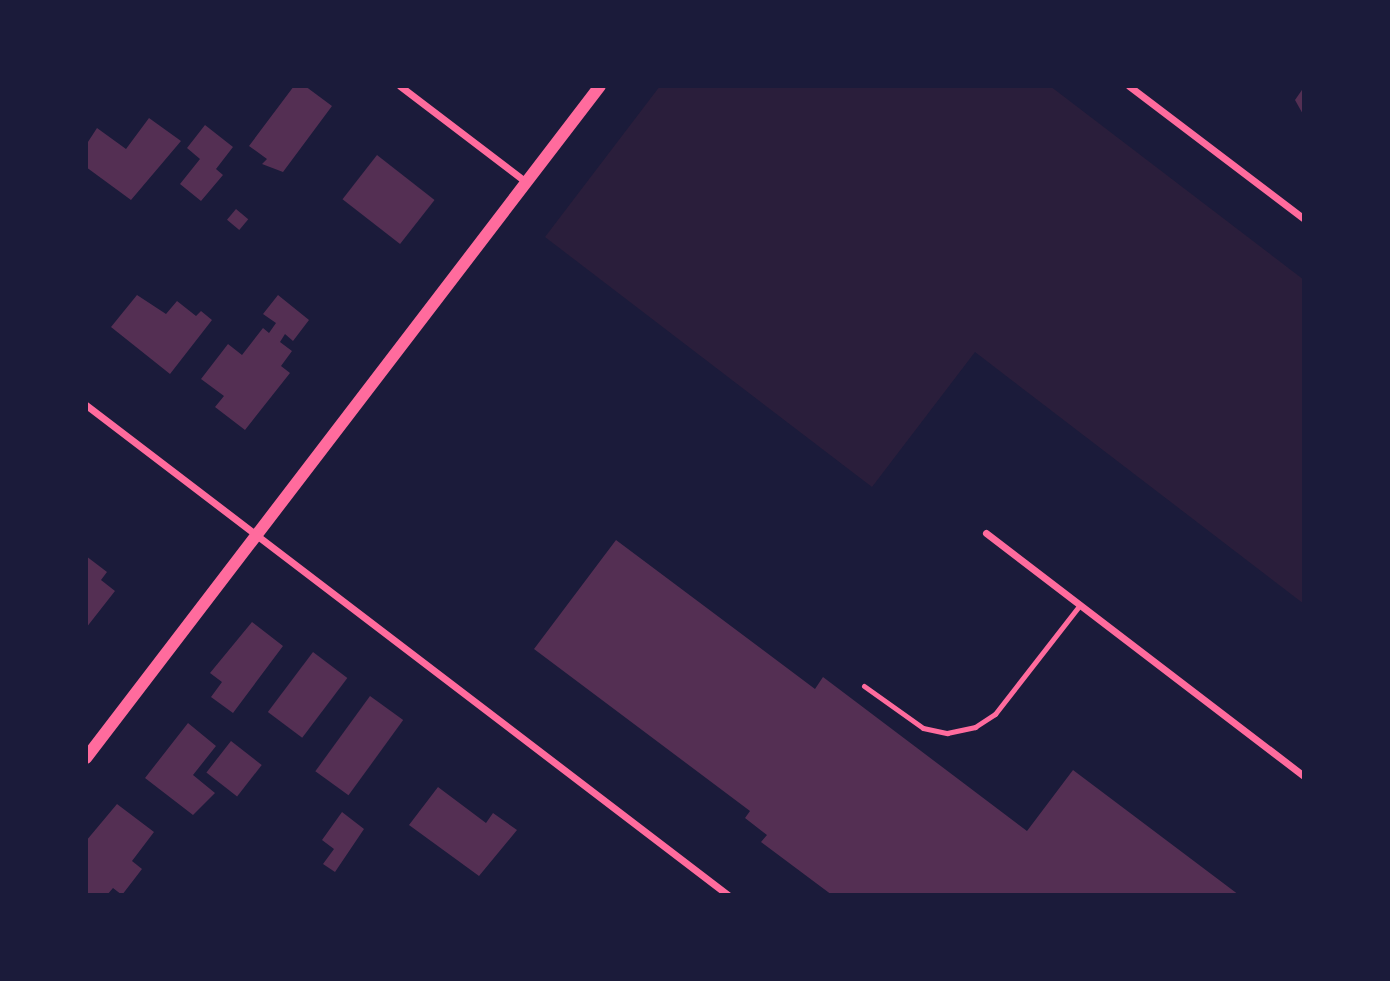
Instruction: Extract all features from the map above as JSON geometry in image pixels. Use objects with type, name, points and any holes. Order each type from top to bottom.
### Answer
[{"type":"street","points":[[400,86],[526,182]]},
{"type":"street","points":[[86,758],[600,86]]},
{"type":"street","points":[[1129,86],[1304,219]]},
{"type":"street","points":[[86,405],[728,895]]},
{"type":"street","points":[[986,533],[1304,776]]},
{"type":"lane","points":[[864,686],[923,728],[947,733],[975,727],[995,714],[1080,605]]},
{"type":"shaded area","points":[[660,86],[1050,86],[1304,280],[1304,604],[975,352],[872,487],[545,237]]},
{"type":"building","points":[[294,86],[305,86],[332,106],[283,172],[262,164],[267,159],[249,146]]},
{"type":"building","points":[[1304,87],[1304,116],[1295,100]]},
{"type":"building","points":[[149,118],[181,141],[131,200],[86,167],[86,145],[97,128],[126,149]]},
{"type":"building","points":[[205,125],[233,147],[216,169],[223,175],[201,201],[180,184],[200,159],[187,148]]},
{"type":"building","points":[[377,155],[435,200],[400,244],[343,199]]},
{"type":"building","points":[[236,209],[248,219],[239,230],[227,220]]},
{"type":"building","points":[[137,295],[166,314],[177,301],[196,316],[201,311],[212,320],[170,374],[111,327]]},
{"type":"building","points":[[278,295],[309,320],[293,341],[285,334],[280,342],[292,351],[281,366],[290,373],[245,430],[215,407],[224,396],[201,379],[228,344],[242,355],[263,328],[269,333],[276,323],[263,314]]},
{"type":"building","points":[[616,540],[815,689],[823,677],[1027,831],[1073,770],[1239,895],[832,895],[761,842],[767,835],[745,818],[750,811],[534,649]]},
{"type":"building","points":[[86,556],[107,572],[101,580],[115,591],[86,628]]},
{"type":"building","points":[[252,622],[283,646],[233,713],[211,697],[222,682],[210,673]]},
{"type":"building","points":[[313,652],[347,678],[302,738],[268,712]]},
{"type":"building","points":[[370,696],[403,720],[349,795],[315,771]]},
{"type":"building","points":[[188,723],[216,746],[193,775],[215,793],[193,815],[145,778]]},
{"type":"building","points":[[231,741],[262,765],[237,797],[206,773]]},
{"type":"building","points":[[438,787],[486,823],[493,813],[517,830],[479,876],[409,825]]},
{"type":"building","points":[[117,804],[154,832],[132,861],[142,869],[122,895],[113,888],[107,895],[86,895],[86,841]]},
{"type":"building","points":[[342,812],[364,829],[335,872],[323,864],[334,849],[322,840]]}]
